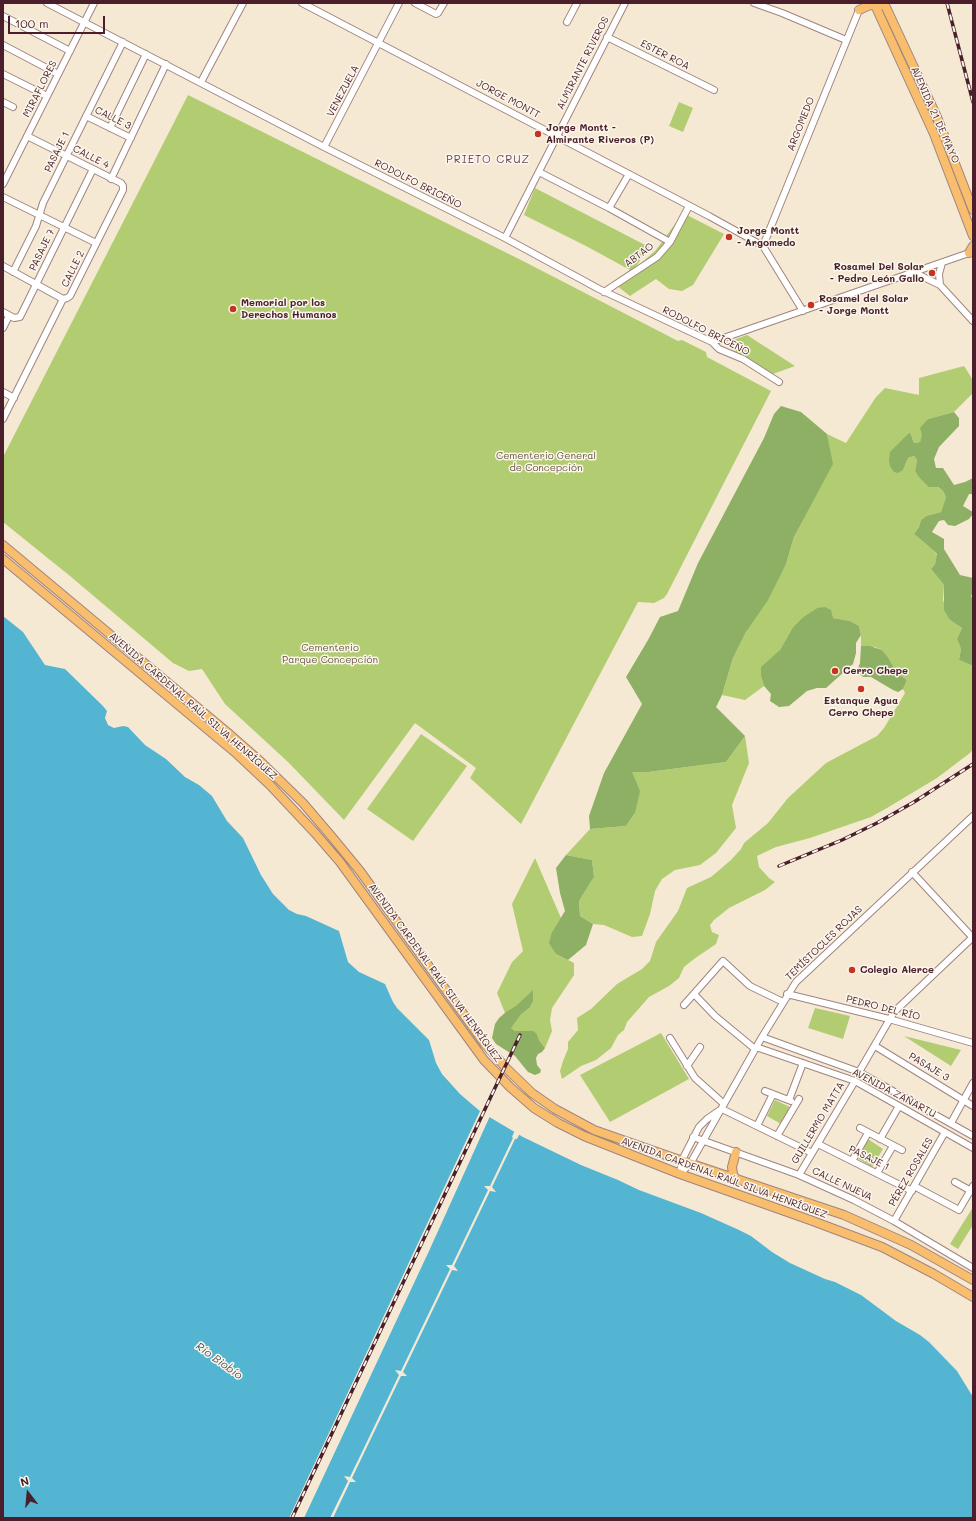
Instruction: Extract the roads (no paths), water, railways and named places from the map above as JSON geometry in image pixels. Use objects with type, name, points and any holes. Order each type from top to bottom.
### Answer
[{"type":"main road","points":[[860,6],[874,4],[886,7]]},
{"type":"main road","name":"AVENIDA 21 DE MAYO","points":[[874,4],[937,140],[973,236]]},
{"type":"main road","name":"AVENIDA 21 DE MAYO","points":[[886,7],[937,118],[973,210]]},
{"type":"main road","name":"AVENIDA CARDENAL RAÚL SILVA HENRÍQUEZ","points":[[3,545],[227,732],[260,761],[302,803],[332,836],[363,876],[485,1044],[506,1069],[524,1086],[555,1109],[594,1130],[736,1180],[817,1205],[868,1225],[930,1255],[973,1280]]},
{"type":"main road","name":"AVENIDA CARDENAL RAÚL SILVA HENRÍQUEZ","points":[[3,559],[237,754],[270,785],[329,849],[365,895],[473,1046],[497,1075],[544,1114],[571,1130],[680,1174],[773,1206],[882,1247],[927,1270],[973,1297]]},
{"type":"main road","points":[[736,1152],[732,1167],[736,1180]]},
{"type":"street","name":"RODOLFO BRICEÑO","points":[[47,3],[324,147],[505,238],[604,292],[712,342],[719,349],[743,360],[779,382]]},
{"type":"street","name":"MIRAFLORES","points":[[3,184],[94,3]]},
{"type":"street","points":[[201,82],[243,3]]},
{"type":"street","name":"JORGE MONTT","points":[[302,3],[629,174],[763,246],[803,311]]},
{"type":"street","name":"VENEZUELA","points":[[324,147],[399,3]]},
{"type":"street","points":[[415,3],[436,14],[444,3]]},
{"type":"street","points":[[567,22],[577,3]]},
{"type":"street","name":"ALMIRANTE RIVEROS","points":[[505,238],[625,3]]},
{"type":"street","points":[[754,3],[846,40]]},
{"type":"street","name":"ARGOMEDO","points":[[763,246],[860,6]]},
{"type":"street","points":[[3,16],[70,51]]},
{"type":"street","name":"ESTER ROA","points":[[607,37],[714,90]]},
{"type":"street","name":"PASAJE 1","points":[[13,272],[36,226],[43,203],[123,42]]},
{"type":"street","points":[[3,45],[58,74]]},
{"type":"street","points":[[110,128],[146,54]]},
{"type":"street","points":[[111,179],[166,64]]},
{"type":"street","points":[[3,74],[47,96]]},
{"type":"street","points":[[3,102],[13,107]]},
{"type":"street","name":"CALLE 3","points":[[86,116],[131,138]]},
{"type":"street","name":"CALLE 4","points":[[27,136],[93,169],[123,186]]},
{"type":"street","name":"PASAJE 7","points":[[9,316],[16,319],[20,317],[93,169]]},
{"type":"street","points":[[539,172],[609,208],[670,242]]},
{"type":"street","points":[[609,208],[629,174]]},
{"type":"street","name":"CALLE 2","points":[[3,419],[63,298],[70,296],[123,190],[123,186]]},
{"type":"street","points":[[3,197],[96,243]]},
{"type":"street","name":"ABTAO","points":[[604,292],[657,257],[670,242],[689,206]]},
{"type":"street","points":[[712,342],[915,273],[972,251]]},
{"type":"street","points":[[940,284],[942,263]]},
{"type":"street","points":[[3,266],[63,298]]},
{"type":"street","points":[[915,273],[940,284],[973,321]]},
{"type":"street","points":[[3,312],[9,316],[3,328]]},
{"type":"street","points":[[3,392],[14,398]]},
{"type":"street","name":"TEMÍSTOCLES ROJAS","points":[[680,1174],[690,1164],[755,1048],[788,994],[800,978],[973,816]]},
{"type":"street","points":[[859,1072],[889,1019],[898,1007],[973,938],[912,872]]},
{"type":"street","points":[[684,1005],[723,961],[750,986],[783,1002]]},
{"type":"street","points":[[694,994],[715,1016],[755,1048]]},
{"type":"street","name":"PEDRO DEL RÍO","points":[[788,994],[889,1019],[973,1044]]},
{"type":"street","name":"AVENIDA ZAÑARTU","points":[[762,1037],[859,1072],[973,1136]]},
{"type":"street","points":[[670,1038],[687,1066],[700,1083],[723,1107],[757,1126],[812,1153]]},
{"type":"street","name":"PASAJE 3","points":[[875,1046],[973,1106]]},
{"type":"street","points":[[687,1066],[700,1047]]},
{"type":"street","name":"AVENIDA ZAÑARTU","points":[[755,1048],[855,1081],[973,1148]]},
{"type":"street","points":[[789,1100],[803,1063]]},
{"type":"street","name":"GUILLERMO MATTA","points":[[799,1175],[855,1081]]},
{"type":"street","points":[[951,1123],[973,1083]]},
{"type":"street","points":[[765,1091],[789,1100],[798,1101],[777,1136]]},
{"type":"street","points":[[757,1126],[772,1094]]},
{"type":"street","points":[[880,1139],[899,1106]]},
{"type":"street","name":"TEMÍSTOCLES ROJAS","points":[[680,1174],[682,1160],[693,1137],[703,1122],[723,1107]]},
{"type":"street","points":[[860,1128],[902,1150]]},
{"type":"street","name":"PÉREZ ROSALES","points":[[894,1221],[946,1132]]},
{"type":"street","points":[[852,1161],[868,1133]]},
{"type":"street","name":"CALLE NUEVA","points":[[693,1137],[799,1175],[854,1200],[894,1221],[973,1268]]},
{"type":"street","name":"PASAJE 1","points":[[818,1144],[877,1173],[959,1210],[972,1190]]},
{"type":"street","points":[[877,1173],[893,1146]]},
{"type":"street","points":[[955,1182],[972,1190]]},
{"type":"water","name":"Río Biobío","points":[[3,616],[23,632],[45,665],[65,669],[103,706],[107,711],[105,718],[108,725],[114,728],[123,726],[128,727],[145,745],[166,759],[185,777],[199,785],[212,796],[227,821],[243,838],[261,875],[273,894],[289,910],[339,931],[348,962],[359,972],[385,984],[397,1008],[429,1040],[436,1063],[442,1074],[460,1094],[481,1112],[523,1137],[581,1165],[639,1190],[701,1213],[751,1236],[772,1252],[790,1263],[861,1295],[896,1321],[929,1342],[957,1371],[973,1397],[973,1518],[3,1518]]},
{"type":"railway","points":[[947,3],[973,102]]},
{"type":"railway","points":[[779,866],[842,840],[877,823],[914,802],[973,764]]},
{"type":"railway","points":[[292,1518],[520,1035]]},
{"type":"place","name":"Jorge Montt - Almirante Riveros (P)","points":[[538,134]]},
{"type":"place","name":"Jorge Montt - Argomedo","points":[[729,237]]},
{"type":"place","name":"Rosamel Del Solar - Pedro León Gallo","points":[[932,273]]},
{"type":"place","name":"Rosamel del Solar - Jorge Montt","points":[[811,305]]},
{"type":"place","name":"Memorial por los Derechos Humanos","points":[[233,309]]},
{"type":"place","name":"Cerro Chepe","points":[[835,671]]},
{"type":"place","name":"Estanque Agua Cerro Chepe","points":[[861,689]]},
{"type":"place","name":"Colegio Alerce","points":[[852,970]]},
{"type":"district","name":"PRIETO CRUZ","points":[[488,160]]},
{"type":"park label","name":"Cementerio General de Concepción","points":[[546,462]]},
{"type":"park label","name":"Cementerio Parque Concepción","points":[[330,654]]}]
